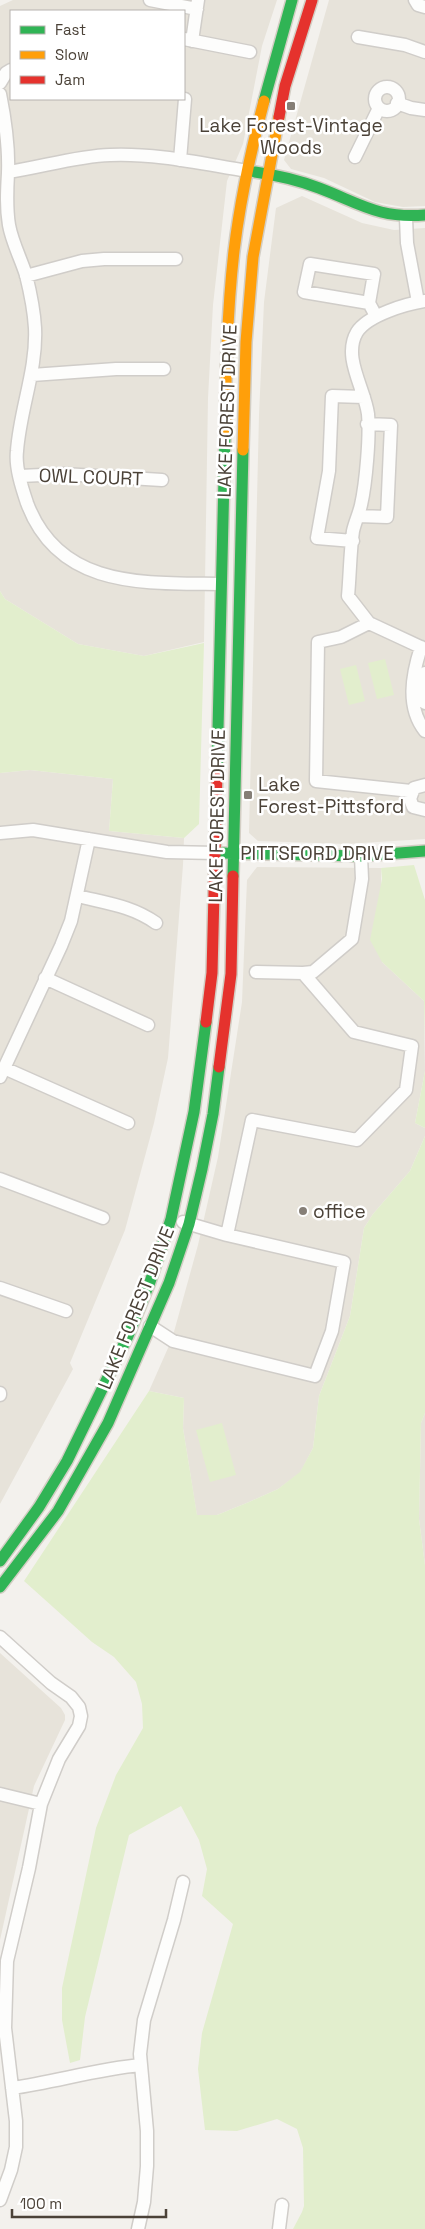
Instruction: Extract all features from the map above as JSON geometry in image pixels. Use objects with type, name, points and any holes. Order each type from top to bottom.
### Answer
[{"type":"main road","name":"LAKE FOREST DRIVE","points":[[0,1561],[39,1507],[84,1428],[128,1336],[150,1282],[171,1219],[194,1112],[207,1023],[212,972],[227,341],[234,255],[248,171],[266,85],[292,0]]},
{"type":"main road","points":[[294,57],[288,44],[300,0]]},
{"type":"main road","name":"LAKE FOREST DRIVE","points":[[0,1587],[58,1511],[108,1423],[169,1283],[189,1224],[213,1114],[231,974],[246,342],[253,257],[267,174],[285,86],[312,0]]},
{"type":"main road","points":[[248,171],[267,174],[319,188],[378,214],[406,218],[425,215]]},
{"type":"main road","name":"PITTSFORD DRIVE","points":[[216,853],[362,856],[425,851]]},
{"type":"street","points":[[415,0],[418,4],[425,7]]},
{"type":"street","points":[[156,4],[197,4],[188,40],[250,52]]},
{"type":"street","points":[[358,38],[405,45],[425,52]]},
{"type":"street","points":[[356,157],[379,108],[375,97],[383,88],[394,90],[398,97],[397,103],[390,110],[379,108]]},
{"type":"street","points":[[0,94],[5,126],[8,172],[6,194],[9,227],[26,276],[35,327],[32,375],[17,450],[20,476],[31,512],[42,531],[60,552],[99,574],[123,580],[220,584]]},
{"type":"street","points":[[180,160],[185,100]]},
{"type":"street","points":[[397,103],[425,110]]},
{"type":"street","points":[[8,172],[112,154],[180,160],[248,171]]},
{"type":"street","points":[[406,218],[407,243],[421,302],[376,316],[365,323],[358,331],[353,345],[354,363],[368,414],[366,469],[352,541],[348,596],[369,623],[423,648],[414,666],[412,698],[415,713],[425,731]]},
{"type":"street","points":[[26,276],[82,261],[176,259]]},
{"type":"street","points":[[369,303],[304,292],[310,264],[374,274],[369,303],[376,316]]},
{"type":"street","points":[[32,375],[164,369]]},
{"type":"street","points":[[352,541],[318,538],[329,471],[332,396],[364,397]]},
{"type":"street","points":[[358,516],[387,517],[391,425],[367,424]]},
{"type":"street","name":"OWL COURT","points":[[20,476],[64,474],[162,480]]},
{"type":"street","points":[[369,623],[341,637],[318,642],[316,781],[411,791],[418,786],[425,785]]},
{"type":"street","points":[[425,673],[423,681],[425,703]]},
{"type":"street","points":[[411,791],[410,799],[413,806],[425,810]]},
{"type":"street","name":"PITTSFORD DRIVE","points":[[0,833],[33,830],[167,852],[216,853]]},
{"type":"street","points":[[89,838],[78,896],[62,946],[45,978],[2,1072],[128,1123]]},
{"type":"street","points":[[256,972],[303,974],[313,972],[352,939],[362,879],[362,856]]},
{"type":"street","points":[[78,896],[128,908],[143,914],[156,923]]},
{"type":"street","points":[[227,1235],[252,1120],[357,1140],[406,1090],[412,1046],[354,1032],[303,974]]},
{"type":"street","points":[[45,978],[148,1025]]},
{"type":"street","points":[[0,1179],[102,1218]]},
{"type":"street","points":[[150,1326],[173,1340],[315,1376],[332,1331],[344,1262],[227,1235],[171,1219]]},
{"type":"street","points":[[0,1288],[66,1312]]},
{"type":"street","points":[[0,1636],[51,1682],[71,1697],[79,1707],[81,1716],[79,1726],[59,1759],[41,1804],[29,1868],[7,1961],[5,2028],[16,2122],[16,2147],[11,2170],[0,2200]]},
{"type":"street","points":[[0,1794],[41,1804]]},
{"type":"street","points":[[138,2229],[144,2202],[147,2166],[147,2131],[141,2065],[144,2020],[174,1920],[183,1882]]},
{"type":"street","points":[[12,2088],[45,2083],[96,2070],[141,2065]]},
{"type":"street","points":[[279,2229],[282,2205]]},
{"type":"shaded area","points":[[13,0],[277,0],[262,46],[243,144],[227,181],[213,305],[208,398],[204,642],[144,656],[78,644],[5,599],[0,591],[0,6]]},
{"type":"shaded area","points":[[329,0],[425,0],[425,206],[403,207],[375,202],[324,178],[291,169],[284,160]]},
{"type":"shaded area","points":[[302,196],[362,223],[394,230],[425,228],[425,839],[346,844],[258,841],[249,833],[259,415],[264,302],[276,208]]},
{"type":"shaded area","points":[[30,770],[113,779],[109,831],[184,838],[183,865],[168,1058],[154,1123],[125,1230],[70,1363],[73,1369],[0,1504],[0,773]]},
{"type":"shaded area","points":[[257,867],[381,868],[382,962],[424,1001],[425,1071],[415,1123],[425,1128],[425,1136],[410,1171],[373,1214],[364,1228],[350,1316],[319,1396],[313,1448],[300,1473],[278,1489],[249,1502],[217,1515],[197,1516],[183,1428],[184,1398],[149,1391],[172,1339],[198,1245],[218,1157],[242,1002],[247,880]]},
{"type":"shaded area","points":[[425,1413],[425,1565],[419,1519],[421,1423]]},
{"type":"shaded area","points":[[0,1653],[61,1708],[65,1715],[65,1720],[34,1786],[0,1940]]},
{"type":"green space","points":[[0,591],[5,599],[78,644],[144,656],[204,643],[199,824],[184,838],[109,831],[113,779],[30,770],[0,773]]},
{"type":"green space","points":[[385,659],[394,695],[377,699],[368,663]]},
{"type":"green space","points":[[356,665],[365,701],[349,705],[340,669]]},
{"type":"green space","points":[[414,865],[425,900],[425,1039],[424,1001],[382,962],[370,940],[382,879],[381,868]]},
{"type":"green space","points":[[425,1071],[425,1128],[415,1123]]},
{"type":"green space","points":[[425,1136],[425,1413],[421,1423],[419,1519],[425,1565],[425,2229],[293,2229],[304,2206],[303,2148],[297,2129],[277,2119],[237,2131],[205,2130],[198,2069],[202,2033],[233,1924],[202,1896],[207,1869],[199,1840],[181,1806],[129,1835],[85,2017],[80,2060],[70,2063],[62,2020],[62,1988],[96,1828],[116,1775],[143,1728],[142,1704],[136,1682],[114,1657],[92,1642],[24,1581],[149,1391],[184,1398],[183,1428],[197,1515],[217,1515],[249,1502],[278,1489],[300,1472],[313,1448],[319,1396],[350,1316],[364,1228],[373,1214],[410,1171]]},
{"type":"green space","points":[[222,1423],[236,1475],[210,1482],[196,1430]]},
{"type":"traffic: fast","points":[[264,101],[292,0]]},
{"type":"traffic: fast","points":[[255,172],[279,176],[319,188],[370,209],[395,215],[425,215]]},
{"type":"traffic: fast","points":[[217,771],[225,435]]},
{"type":"traffic: fast","points":[[233,876],[243,450]]},
{"type":"traffic: fast","points":[[221,853],[361,856],[425,851]]},
{"type":"traffic: fast","points":[[0,1561],[39,1507],[67,1461],[128,1336],[150,1282],[171,1219],[194,1112],[206,1022]]},
{"type":"traffic: fast","points":[[0,1587],[58,1511],[108,1423],[169,1283],[189,1224],[202,1169],[213,1114],[219,1067]]},
{"type":"traffic: slow","points":[[225,435],[228,320],[234,251],[246,176],[264,101]]},
{"type":"traffic: slow","points":[[243,450],[246,342],[253,257],[279,117]]},
{"type":"traffic: jam","points":[[279,117],[285,86],[312,0]]},
{"type":"traffic: jam","points":[[206,1022],[212,973],[217,771]]},
{"type":"traffic: jam","points":[[219,1067],[231,974],[233,876]]},
{"type":"place","name":"Lake Forest-Vintage Woods","points":[[291,106]]},
{"type":"place","name":"Lake Forest-Pittsford","points":[[248,795]]},
{"type":"place","name":"office","points":[[303,1211]]}]
